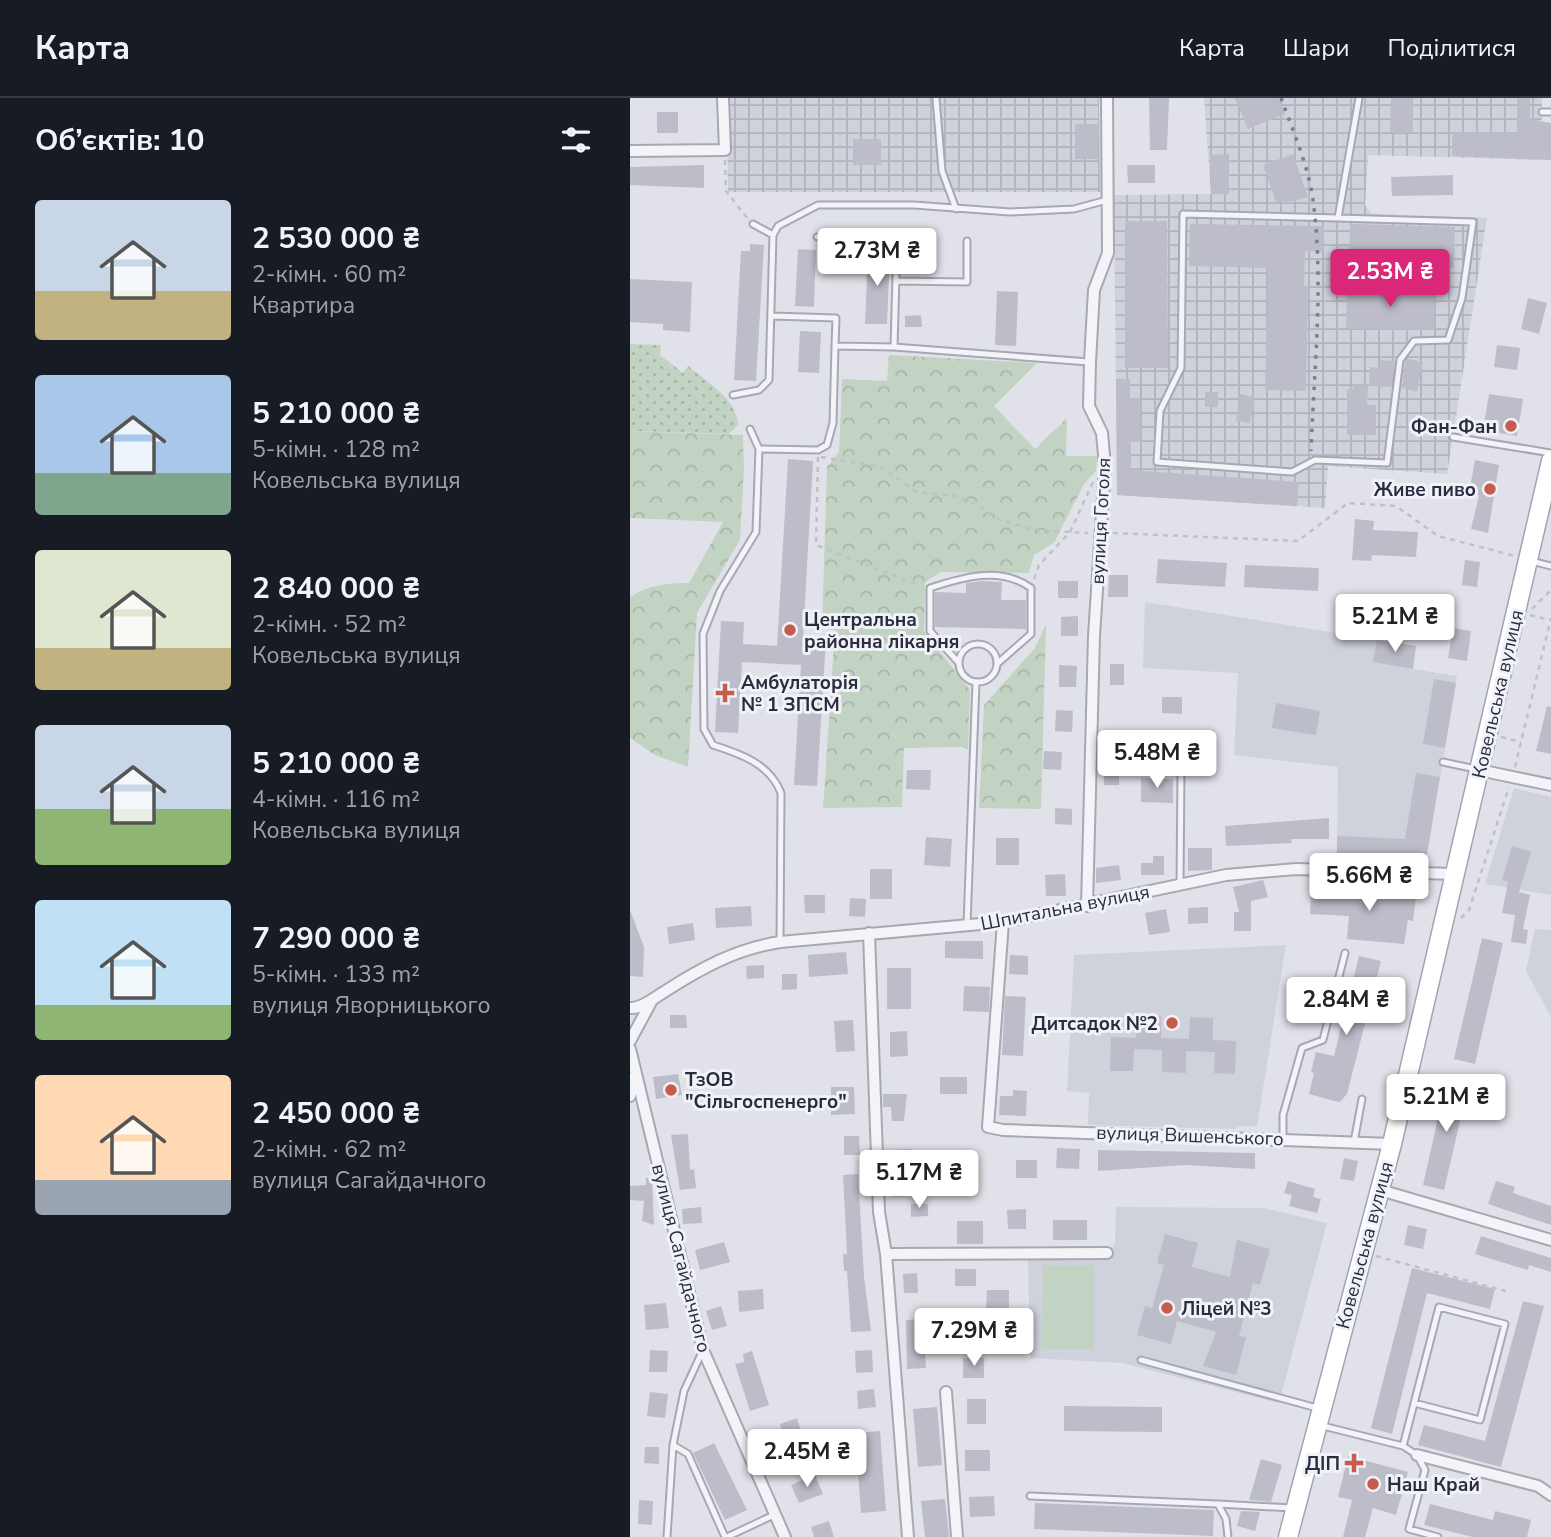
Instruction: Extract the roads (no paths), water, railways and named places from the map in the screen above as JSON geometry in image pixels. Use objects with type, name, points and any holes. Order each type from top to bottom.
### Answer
[{"type":"main road","name":"Ковельська вулиця","points":[[1288,1537],[1392,1144],[1551,461]]},
{"type":"street","points":[[630,151],[725,150],[723,98]]},
{"type":"street","name":"вулиця Гоголя","points":[[1087,906],[1099,533],[1105,466],[1102,433],[1089,406],[1090,362],[1094,290],[1108,253],[1107,98]]},
{"type":"street","points":[[1479,770],[1551,787]]},
{"type":"street","name":"Шпитальна вулиця","points":[[630,1041],[652,999],[703,966],[755,946],[1003,922],[1226,874],[1296,869],[1454,874]]},
{"type":"street","name":"вулиця Вишенського","points":[[1003,922],[988,1127],[1003,1130],[1392,1144]]},
{"type":"street","points":[[869,933],[879,1212],[886,1254],[908,1537]]},
{"type":"street","points":[[630,1008],[652,999]]},
{"type":"street","name":"вулиця Сагайдачного","points":[[630,1049],[702,1350],[785,1537]]},
{"type":"street","points":[[630,1096],[635,1074]]},
{"type":"street","points":[[1380,1190],[1551,1240]]},
{"type":"street","points":[[886,1254],[1107,1253]]},
{"type":"street","points":[[946,1392],[957,1537]]},
{"type":"street","points":[[1417,1455],[1538,1486],[1551,1495]]},
{"type":"lane","points":[[936,98],[942,171],[956,209]]},
{"type":"lane","points":[[1338,218],[1359,98]]},
{"type":"lane","points":[[1542,112],[1551,112]]},
{"type":"lane","points":[[733,395],[759,390],[769,380],[773,235],[778,226],[818,205],[1010,212],[1074,209],[1108,199]]},
{"type":"lane","points":[[1183,215],[1338,218],[1473,222],[1462,298],[1448,340],[1414,341],[1400,360],[1387,463],[1314,460],[1292,471],[1157,462],[1160,411],[1181,368],[1183,215]]},
{"type":"lane","points":[[752,225],[773,235]]},
{"type":"lane","points":[[817,237],[897,240],[894,347]]},
{"type":"lane","points":[[896,281],[967,282],[967,241]]},
{"type":"lane","points":[[759,449],[818,454],[827,444],[833,423],[836,318],[772,316]]},
{"type":"lane","points":[[835,346],[894,347],[1090,362]]},
{"type":"lane","points":[[750,429],[759,449],[756,532],[720,591],[703,634],[704,729],[713,746],[745,756],[767,770],[776,779],[782,793],[780,942]]},
{"type":"lane","points":[[1453,437],[1551,453]]},
{"type":"lane","points":[[1528,561],[1551,566]]},
{"type":"lane","points":[[966,576],[1015,576],[1031,588],[1031,634],[998,663],[995,673],[988,680],[976,682],[964,676],[959,663],[930,631],[930,590],[966,576]]},
{"type":"lane","points":[[959,663],[964,649],[970,645],[991,649],[998,663]]},
{"type":"lane","points":[[967,925],[976,682]]},
{"type":"lane","points":[[1443,762],[1479,770]]},
{"type":"lane","points":[[1180,885],[1181,769]]},
{"type":"lane","points":[[1283,1138],[1283,1115],[1302,1048],[1323,1040],[1345,953]]},
{"type":"lane","points":[[1354,1142],[1362,1099]]},
{"type":"lane","points":[[1403,1446],[1414,1403],[1439,1307],[1505,1324],[1480,1420],[1414,1403]]},
{"type":"lane","points":[[668,1537],[673,1445],[684,1391],[702,1350]]},
{"type":"lane","points":[[1141,1360],[1403,1446],[1417,1455],[1425,1470],[1409,1529],[1438,1537]]},
{"type":"lane","points":[[673,1445],[688,1454],[726,1537],[776,1514]]},
{"type":"lane","points":[[1030,1496],[1295,1508]]},
{"type":"lane","points":[[1218,1504],[1226,1519],[1228,1537]]},
{"type":"railway","points":[[1281,98],[1308,174],[1316,231],[1317,326],[1311,451]]},
{"type":"place","name":"Фан-Фан","points":[[1511,426]]},
{"type":"place","name":"Живе пиво","points":[[1490,489]]},
{"type":"place","name":"Центральна районна лікарня","points":[[790,630]]},
{"type":"place","name":"Амбулаторія № 1 ЗПСМ","points":[[725,693]]},
{"type":"place","name":"Дитсадок №2","points":[[1172,1023]]},
{"type":"place","name":"ТзОВ \"Сільгоспенерго\"","points":[[671,1090]]},
{"type":"place","name":"Ліцей №3","points":[[1167,1308]]},
{"type":"place","name":"ДІП","points":[[1354,1463]]},
{"type":"place","name":"Наш Край","points":[[1373,1484]]}]
